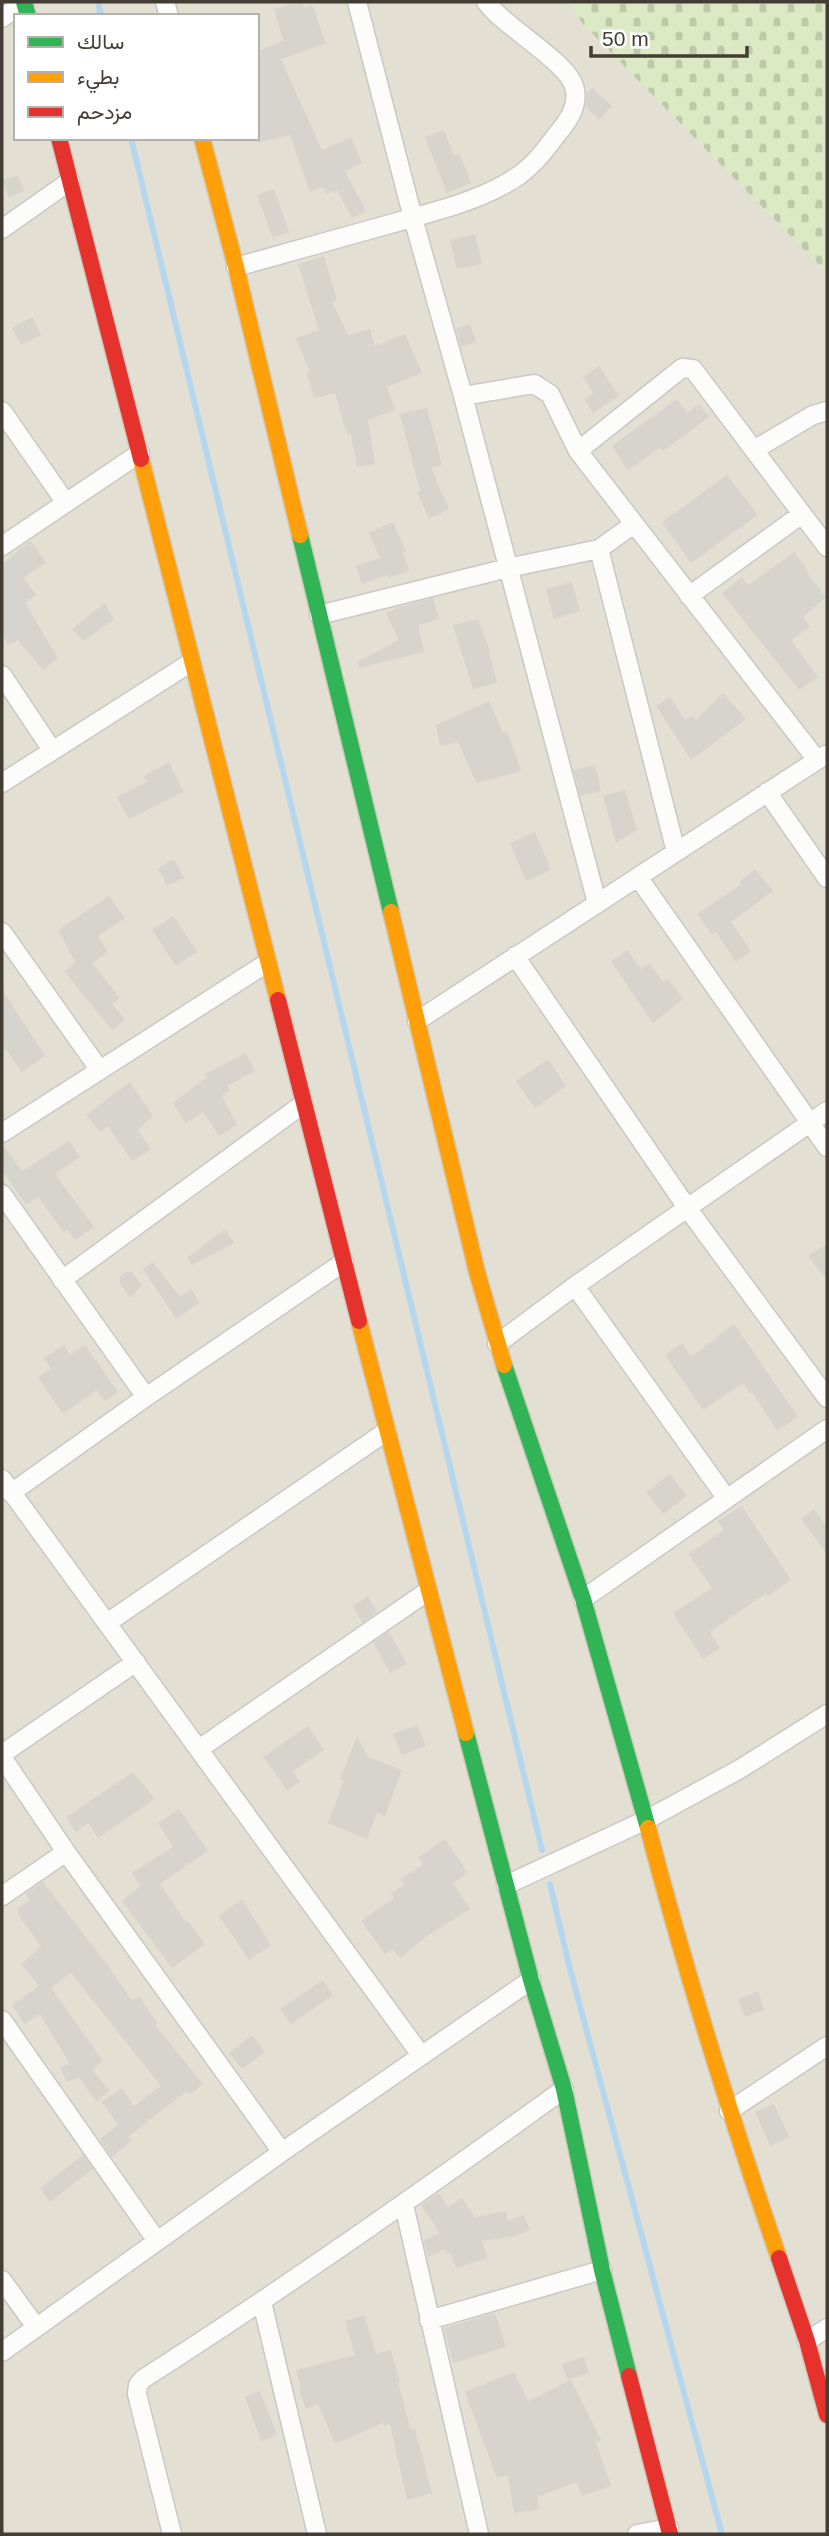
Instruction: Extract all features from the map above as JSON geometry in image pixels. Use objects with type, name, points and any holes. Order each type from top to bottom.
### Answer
[{"type":"main road","points":[[60,140],[140,453],[190,663],[428,1591],[531,1980],[564,2089],[601,2270],[670,2531]]},
{"type":"main road","points":[[203,140],[236,267],[477,1272],[497,1344],[583,1599],[682,1957],[729,2111],[807,2341],[827,2415]]},
{"type":"street","points":[[2,18],[24,2]]},
{"type":"street","points":[[358,2],[413,218],[463,396],[597,903]]},
{"type":"street","points":[[236,267],[413,218],[494,190],[536,162],[569,119],[575,105],[576,91],[572,80],[538,46],[508,25],[486,2]]},
{"type":"street","points":[[2,229],[70,181]]},
{"type":"street","points":[[578,451],[682,368],[688,367],[693,369],[827,547]]},
{"type":"street","points":[[417,1021],[822,757],[689,596],[578,451],[550,394],[534,384],[463,396]]},
{"type":"street","points":[[2,411],[66,503]]},
{"type":"street","points":[[754,450],[813,415],[827,411]]},
{"type":"street","points":[[2,546],[140,453]]},
{"type":"street","points":[[689,596],[802,514]]},
{"type":"street","points":[[319,615],[508,568],[599,549],[634,524]]},
{"type":"street","points":[[599,549],[676,852]]},
{"type":"street","points":[[2,783],[190,663]]},
{"type":"street","points":[[2,675],[52,750]]},
{"type":"street","points":[[767,792],[827,878]]},
{"type":"street","points":[[638,877],[827,1147]]},
{"type":"street","points":[[2,932],[99,1069]]},
{"type":"street","points":[[515,956],[688,1209],[827,1398]]},
{"type":"street","points":[[2,1133],[267,962]]},
{"type":"street","points":[[62,1280],[303,1104]]},
{"type":"street","points":[[497,1344],[575,1286],[827,1111]]},
{"type":"street","points":[[2,1194],[146,1396]]},
{"type":"street","points":[[344,1262],[146,1396],[6,1486],[421,2055]]},
{"type":"street","points":[[575,1286],[727,1499]]},
{"type":"street","points":[[583,1599],[827,1429]]},
{"type":"street","points":[[107,1623],[387,1431]]},
{"type":"street","points":[[199,1749],[428,1591]]},
{"type":"street","points":[[136,1662],[2,1756],[66,1852],[282,2152]]},
{"type":"street","points":[[506,1885],[646,1820],[740,1769],[827,1714]]},
{"type":"street","points":[[2,1896],[66,1852]]},
{"type":"street","points":[[2,2352],[282,2152],[531,1980]]},
{"type":"street","points":[[2,2020],[156,2241]]},
{"type":"street","points":[[729,2111],[827,2046]]},
{"type":"street","points":[[172,2534],[137,2394],[138,2385],[143,2379],[404,2205],[564,2089]]},
{"type":"street","points":[[404,2205],[479,2534]]},
{"type":"street","points":[[429,2320],[601,2270]]},
{"type":"street","points":[[2,2280],[36,2327]]},
{"type":"street","points":[[262,2302],[317,2534]]},
{"type":"street","points":[[807,2341],[827,2328]]},
{"type":"street","points":[[637,2534],[670,2531]]},
{"type":"shaded area","points":[[2,2],[827,2],[827,2534],[2,2534]]},
{"type":"green space","points":[[570,2],[827,2],[827,273],[582,23]]},
{"type":"building","points":[[302,2],[304,8],[312,5],[326,43],[281,59],[322,150],[351,137],[362,163],[345,171],[366,211],[352,218],[337,190],[327,194],[323,187],[310,192],[290,135],[257,143],[259,51],[283,40],[274,9]]},
{"type":"building","points":[[592,88],[612,106],[599,120],[586,107],[587,93]]},
{"type":"building","points":[[444,130],[454,156],[459,153],[471,183],[447,193],[425,137]]},
{"type":"building","points":[[18,175],[24,191],[9,197],[2,181]]},
{"type":"building","points":[[274,189],[289,232],[273,238],[257,195]]},
{"type":"building","points":[[475,234],[482,264],[457,269],[450,240]]},
{"type":"building","points":[[324,256],[337,300],[332,302],[348,335],[370,329],[375,346],[405,334],[422,373],[387,387],[395,410],[368,420],[375,464],[357,467],[351,434],[347,435],[335,393],[314,398],[307,374],[310,373],[296,338],[319,330],[298,264]]},
{"type":"building","points":[[32,317],[41,335],[21,345],[12,328]]},
{"type":"building","points":[[470,324],[476,342],[461,347],[456,329]]},
{"type":"building","points":[[599,366],[619,396],[593,413],[584,399],[593,393],[583,377]]},
{"type":"building","points":[[677,399],[687,413],[699,404],[709,417],[663,451],[660,448],[628,470],[612,446]]},
{"type":"building","points":[[427,408],[442,465],[431,468],[449,509],[429,519],[417,492],[420,491],[400,414]]},
{"type":"building","points":[[727,475],[758,515],[691,563],[662,522]]},
{"type":"building","points":[[393,522],[406,551],[403,552],[409,571],[362,584],[356,566],[380,558],[369,533]]},
{"type":"building","points":[[30,541],[46,562],[23,578],[36,595],[25,603],[58,658],[43,670],[18,640],[8,645],[2,635],[2,564]]},
{"type":"building","points":[[794,552],[826,597],[803,617],[810,627],[791,640],[818,677],[799,690],[722,593],[742,577],[748,585]]},
{"type":"building","points":[[572,582],[580,611],[554,619],[546,589]]},
{"type":"building","points":[[433,598],[439,619],[418,625],[424,652],[359,668],[357,662],[399,640],[386,613]]},
{"type":"building","points":[[105,603],[114,620],[83,641],[72,629]]},
{"type":"building","points":[[478,619],[490,652],[497,683],[473,689],[453,625]]},
{"type":"building","points":[[723,693],[746,719],[691,760],[656,706],[670,697],[685,720],[693,715],[696,720]]},
{"type":"building","points":[[489,701],[503,733],[507,731],[521,771],[476,783],[458,742],[440,746],[436,725]]},
{"type":"building","points":[[169,762],[184,792],[129,819],[117,797],[147,782],[144,776]]},
{"type":"building","points":[[595,765],[601,791],[580,796],[574,770]]},
{"type":"building","points":[[625,790],[637,830],[616,843],[603,796]]},
{"type":"building","points":[[535,832],[551,870],[526,881],[510,843]]},
{"type":"building","points":[[174,859],[184,878],[167,886],[158,868]]},
{"type":"building","points":[[755,869],[773,891],[731,922],[751,951],[736,962],[716,932],[712,935],[697,914],[741,885],[739,882]]},
{"type":"building","points":[[109,896],[125,918],[98,936],[108,953],[92,963],[120,998],[112,1004],[125,1020],[112,1030],[64,971],[75,962],[58,930]]},
{"type":"building","points":[[173,916],[197,952],[176,966],[152,930]]},
{"type":"building","points":[[627,950],[641,969],[650,963],[663,982],[668,979],[683,999],[653,1023],[611,962]]},
{"type":"building","points":[[2,989],[45,1056],[22,1072],[2,1044]]},
{"type":"building","points":[[246,1053],[255,1071],[227,1086],[230,1090],[222,1096],[237,1125],[219,1136],[203,1112],[186,1123],[173,1103],[207,1077],[205,1074]]},
{"type":"building","points":[[548,1059],[566,1086],[535,1108],[516,1081]]},
{"type":"building","points":[[130,1082],[153,1116],[138,1130],[151,1149],[132,1161],[108,1126],[100,1132],[86,1115]]},
{"type":"building","points":[[69,1141],[80,1157],[55,1174],[94,1227],[76,1240],[67,1230],[64,1233],[38,1197],[26,1205],[2,1170],[2,1144],[22,1171]]},
{"type":"building","points":[[225,1229],[234,1243],[192,1265],[187,1258]]},
{"type":"building","points":[[827,1244],[827,1280],[808,1256]]},
{"type":"building","points":[[153,1262],[180,1297],[191,1289],[200,1302],[176,1319],[143,1269]]},
{"type":"building","points":[[126,1272],[132,1272],[142,1285],[130,1298],[120,1283],[120,1277]]},
{"type":"building","points":[[734,1324],[798,1417],[777,1431],[752,1392],[750,1394],[743,1383],[703,1410],[665,1355],[682,1343],[691,1357]]},
{"type":"building","points":[[64,1345],[70,1355],[85,1345],[118,1392],[105,1401],[97,1390],[63,1414],[38,1377],[51,1369],[44,1358]]},
{"type":"building","points":[[670,1474],[687,1496],[663,1514],[646,1492]]},
{"type":"building","points":[[742,1506],[791,1580],[768,1596],[766,1593],[710,1632],[720,1648],[703,1659],[673,1613],[712,1588],[688,1554],[724,1530],[718,1521]]},
{"type":"building","points":[[814,1509],[827,1526],[827,1554],[801,1519]]},
{"type":"building","points":[[368,1596],[377,1612],[362,1623],[353,1606]]},
{"type":"building","points":[[389,1632],[407,1664],[390,1673],[373,1642]]},
{"type":"building","points":[[417,1725],[426,1746],[402,1755],[393,1734]]},
{"type":"building","points":[[308,1726],[324,1750],[293,1771],[300,1782],[287,1790],[263,1757]]},
{"type":"building","points":[[357,1736],[368,1757],[402,1770],[385,1816],[377,1813],[367,1839],[328,1823],[344,1781],[340,1779]]},
{"type":"building","points":[[133,1772],[155,1799],[98,1838],[88,1823],[76,1832],[66,1817]]},
{"type":"building","points":[[179,1809],[208,1851],[160,1884],[205,1944],[172,1968],[122,1901],[140,1886],[132,1873],[173,1847],[158,1823]]},
{"type":"building","points":[[445,1839],[468,1873],[453,1883],[470,1909],[427,1936],[400,1958],[392,1949],[385,1954],[361,1921],[394,1898],[391,1893],[404,1885],[400,1879],[423,1864],[418,1857]]},
{"type":"building","points":[[43,1882],[132,2001],[139,1996],[158,2024],[155,2025],[203,2084],[190,2095],[187,2091],[128,2137],[131,2141],[112,2157],[100,2139],[118,2125],[102,2102],[122,2088],[134,2106],[161,2086],[71,1973],[51,1988],[103,2061],[92,2069],[109,2091],[96,2101],[79,2077],[67,2082],[60,2068],[69,2063],[40,2014],[25,2024],[12,2005],[39,1986],[21,1964],[41,1947],[18,1914],[18,1908],[30,1900],[25,1894]]},
{"type":"building","points":[[242,1899],[271,1945],[249,1960],[219,1916]]},
{"type":"building","points":[[323,1980],[333,1995],[291,2024],[280,2009]]},
{"type":"building","points":[[758,1991],[764,2010],[745,2017],[738,1999]]},
{"type":"building","points":[[252,2035],[265,2052],[242,2069],[229,2053]]},
{"type":"building","points":[[774,2104],[789,2137],[770,2146],[755,2112]]},
{"type":"building","points":[[83,2155],[93,2169],[50,2202],[40,2188]]},
{"type":"building","points":[[439,2193],[448,2207],[462,2198],[475,2217],[506,2211],[508,2221],[524,2215],[530,2230],[515,2236],[482,2241],[488,2258],[456,2268],[450,2252],[447,2254],[445,2249],[428,2257],[424,2240],[440,2233],[421,2205]]},
{"type":"building","points":[[495,2313],[506,2347],[453,2363],[444,2328]]},
{"type":"building","points":[[364,2315],[376,2354],[391,2350],[411,2430],[415,2429],[432,2493],[407,2500],[390,2424],[384,2426],[383,2423],[335,2444],[318,2404],[306,2409],[296,2370],[355,2355],[345,2321]]},
{"type":"building","points":[[584,2357],[589,2373],[567,2380],[562,2364]]},
{"type":"building","points":[[514,2372],[528,2401],[571,2380],[601,2440],[596,2442],[611,2486],[582,2496],[577,2482],[537,2497],[539,2509],[514,2513],[508,2475],[497,2478],[465,2392]]},
{"type":"building","points":[[260,2391],[277,2435],[261,2441],[245,2397]]},
{"type":"waterway","points":[[98,2],[101,14]]},
{"type":"waterway","points":[[131,140],[542,1850]]},
{"type":"waterway","points":[[550,1884],[569,1965],[722,2534]]},
{"type":"traffic: fast","points":[[24,2],[27,14]]},
{"type":"traffic: fast","points":[[300,535],[391,912]]},
{"type":"traffic: fast","points":[[504,1365],[583,1599],[648,1828]]},
{"type":"traffic: fast","points":[[466,1733],[531,1980],[564,2089],[602,2270],[629,2376]]},
{"type":"traffic: slow","points":[[203,140],[300,535]]},
{"type":"traffic: slow","points":[[141,459],[278,1000]]},
{"type":"traffic: slow","points":[[391,912],[477,1272],[504,1365]]},
{"type":"traffic: slow","points":[[359,1321],[466,1733]]},
{"type":"traffic: slow","points":[[648,1828],[709,2044],[779,2258]]},
{"type":"traffic: jam","points":[[60,140],[141,459]]},
{"type":"traffic: jam","points":[[278,1000],[359,1321]]},
{"type":"traffic: jam","points":[[779,2258],[807,2341],[827,2415]]},
{"type":"traffic: jam","points":[[629,2376],[670,2534]]}]
